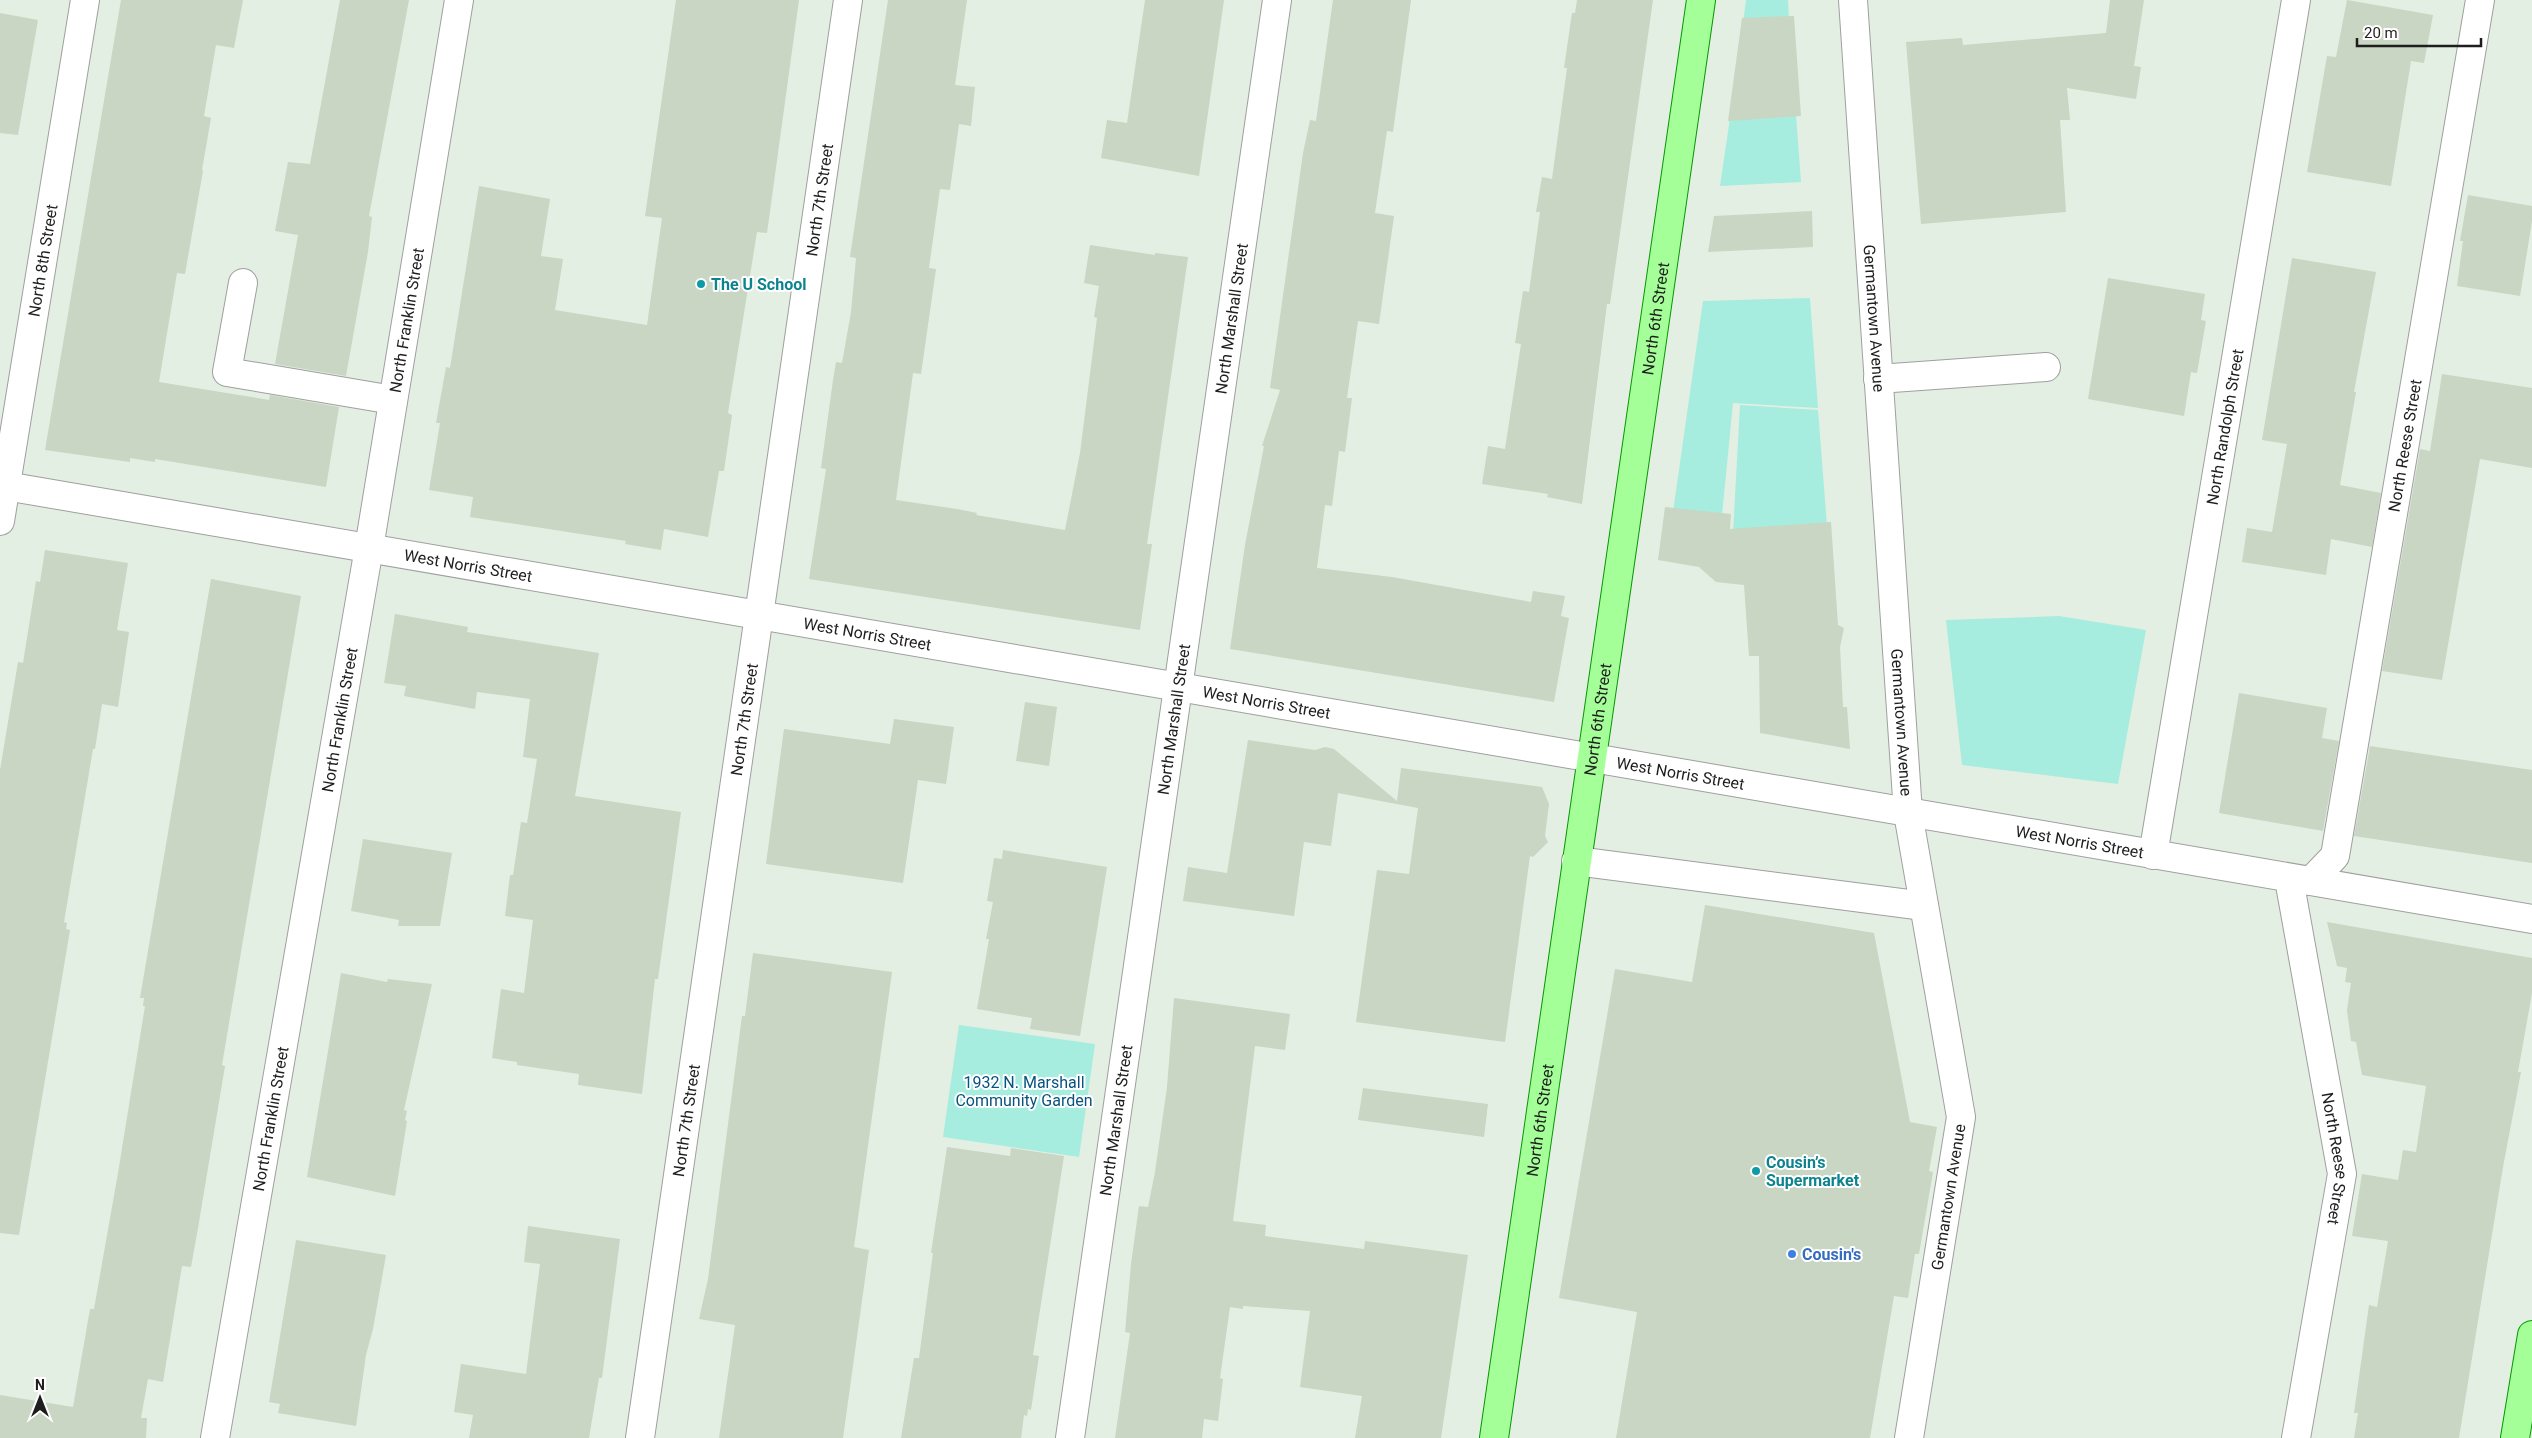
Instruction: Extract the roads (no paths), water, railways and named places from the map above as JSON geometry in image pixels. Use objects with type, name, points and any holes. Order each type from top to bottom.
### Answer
[{"type":"main road","name":"North 6th Street","points":[[1494,1438],[1700,0]]},
{"type":"main road","points":[[2515,1438],[2532,1335]]},
{"type":"street","name":"North 8th Street","points":[[0,521],[3,486],[85,0]]},
{"type":"street","name":"North Franklin Street","points":[[214,1438],[369,548],[458,0]]},
{"type":"street","name":"North 7th Street","points":[[640,1438],[761,616],[848,0]]},
{"type":"street","name":"North Marshall Street","points":[[1070,1438],[1180,687],[1277,0]]},
{"type":"street","name":"Germantown Avenue","points":[[1853,0],[1908,813],[1961,1117],[1909,1438]]},
{"type":"street","name":"North Randolph Street","points":[[2153,854],[2296,0]]},
{"type":"street","name":"North Reese Street","points":[[2296,1438],[2342,1174],[2322,1064],[2300,880],[2335,856],[2480,0]]},
{"type":"street","points":[[243,283],[227,372],[393,400]]},
{"type":"street","points":[[1878,379],[2046,367]]},
{"type":"street","name":"West Norris Street","points":[[3,486],[2532,919]]},
{"type":"street","points":[[1576,861],[1924,906]]},
{"type":"place","name":"The U School","points":[[701,284]]},
{"type":"place","name":"Cousin’s Supermarket","points":[[1756,1171]]},
{"type":"place","name":"Cousin's","points":[[1792,1254]]},
{"type":"park label","name":"1932 N. Marshall Community Garden","points":[[1024,1091]]}]
